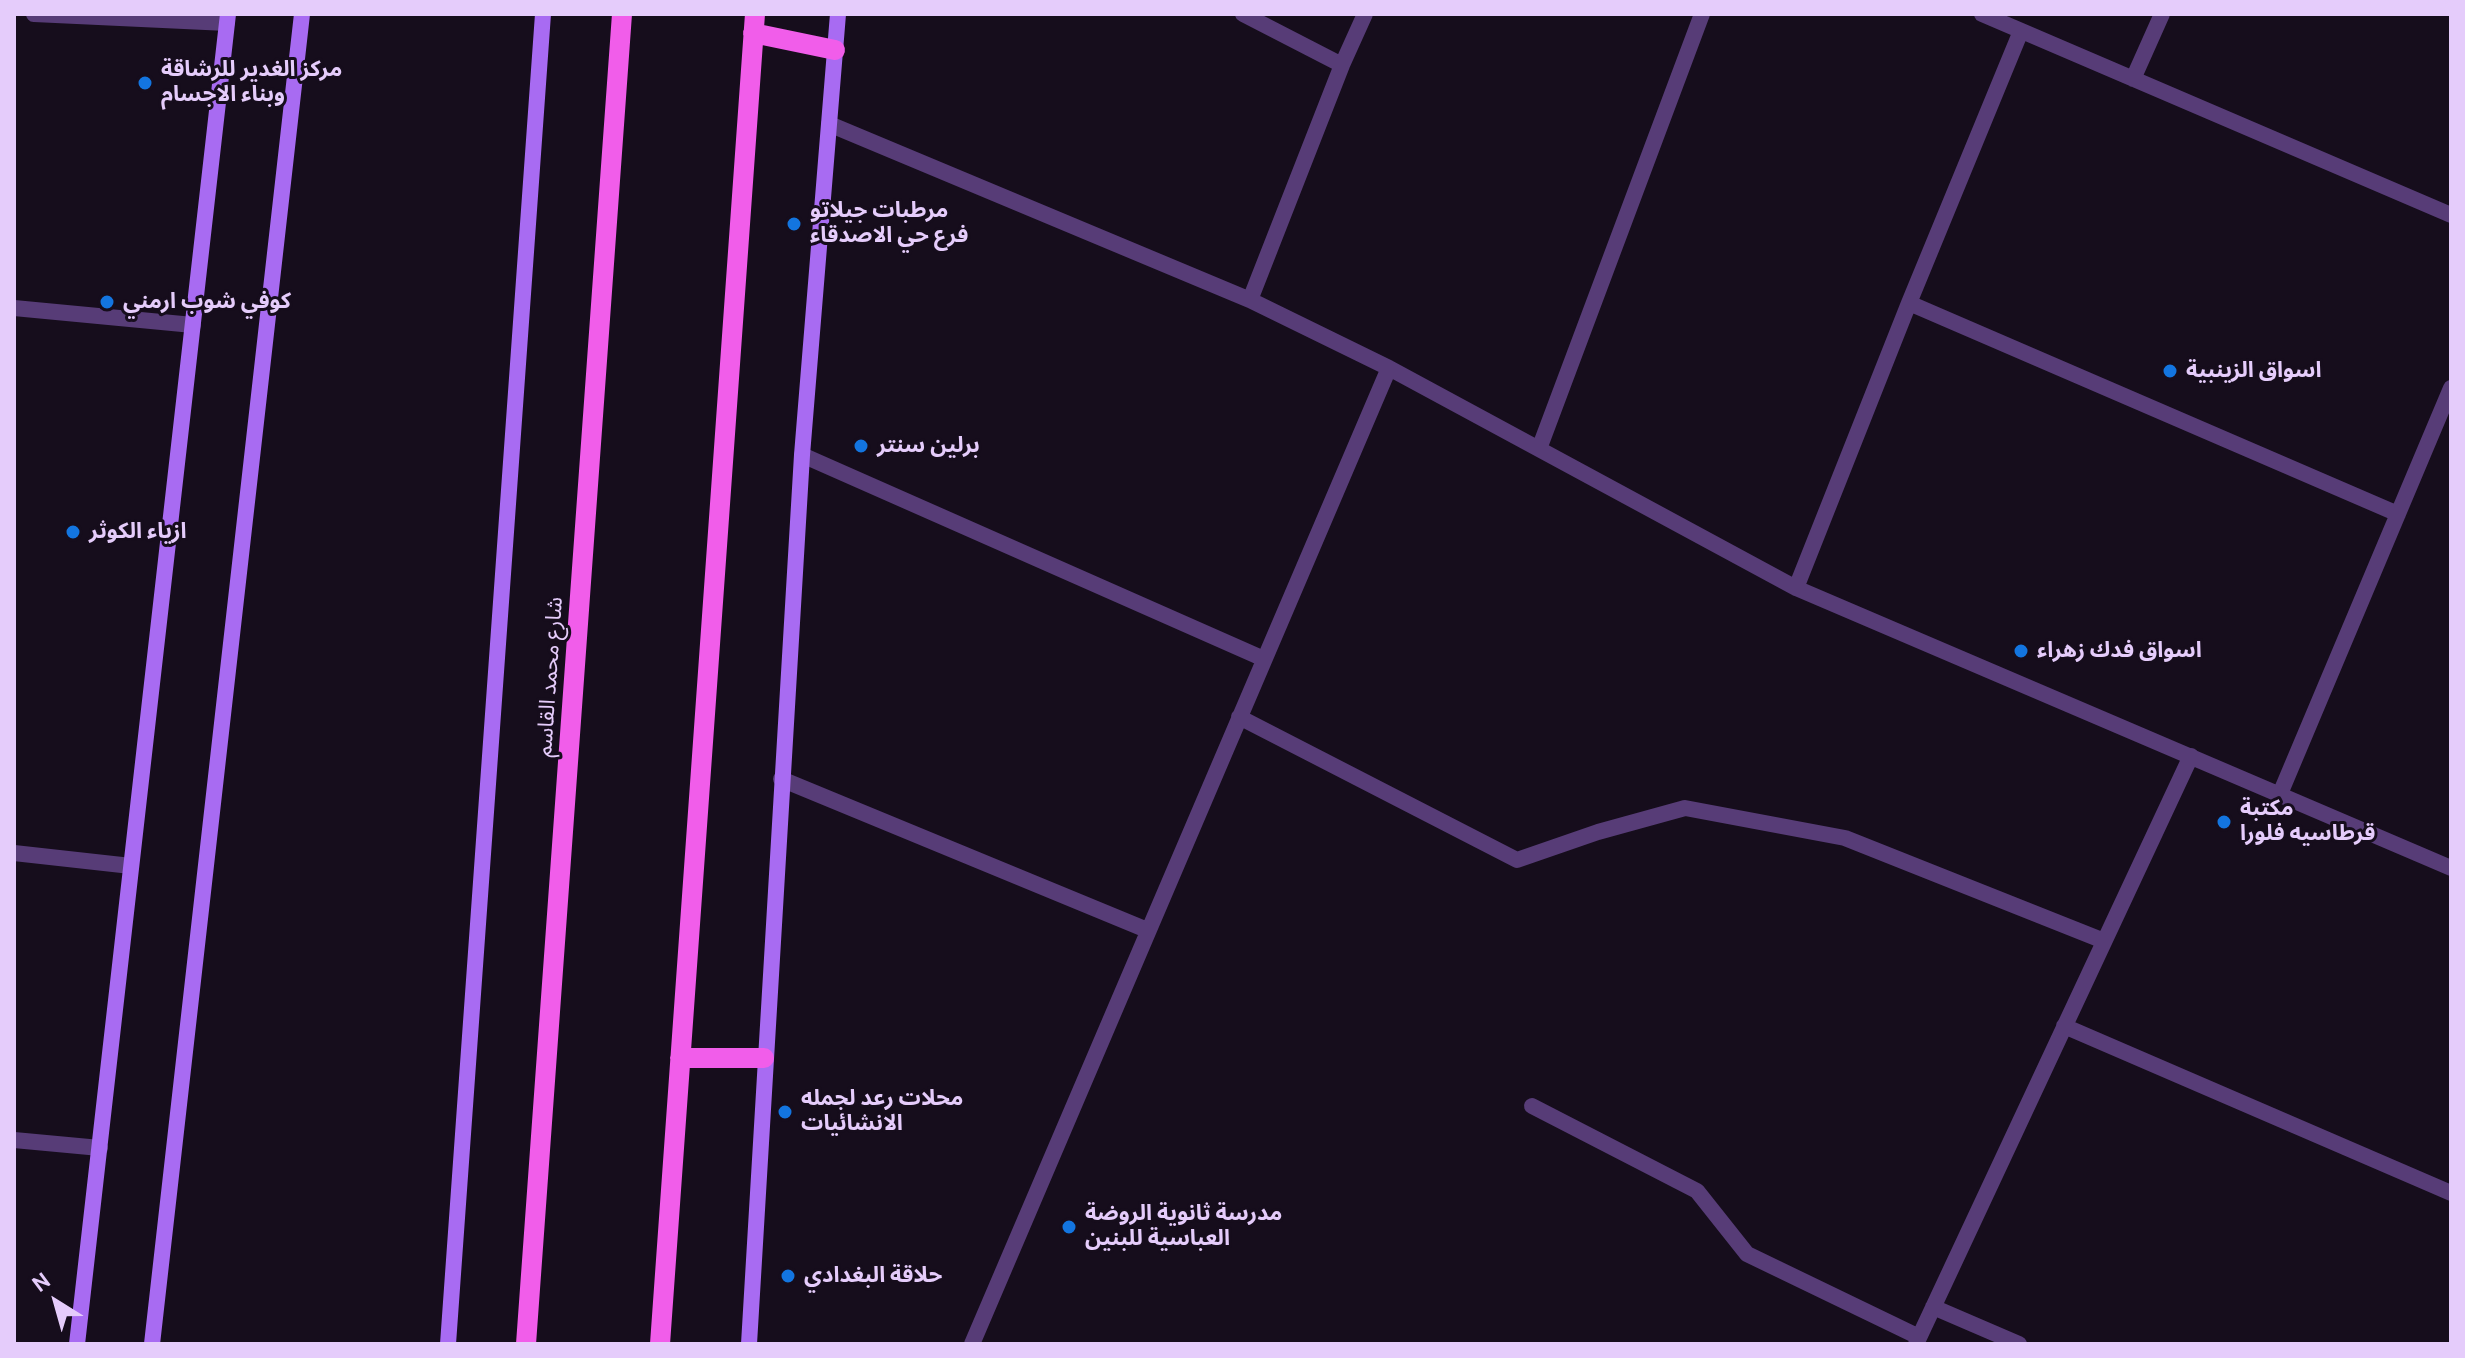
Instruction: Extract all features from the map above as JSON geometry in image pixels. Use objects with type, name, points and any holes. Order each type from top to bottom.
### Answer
[{"type":"main road","points":[[152,1344],[302,14]]},
{"type":"main road","points":[[448,1344],[543,14]]},
{"type":"main road","name":"شارع محمد القاسم","points":[[526,1344],[622,14]]},
{"type":"main road","points":[[749,1344],[802,455],[838,14]]},
{"type":"main road","points":[[77,1344],[228,19]]},
{"type":"main road","points":[[660,1344],[754,24],[835,50]]},
{"type":"main road","points":[[680,1058],[764,1058]]},
{"type":"street","points":[[34,14],[228,19]]},
{"type":"street","points":[[1243,14],[1342,65]]},
{"type":"street","points":[[1250,300],[1365,14]]},
{"type":"street","points":[[1539,449],[1702,14]]},
{"type":"street","points":[[1982,14],[2451,215]]},
{"type":"street","points":[[2133,79],[2162,14]]},
{"type":"street","points":[[1796,588],[2021,31]]},
{"type":"street","points":[[829,124],[1250,300],[1389,368],[1796,588],[2451,868]]},
{"type":"street","points":[[1909,303],[2398,514]]},
{"type":"street","points":[[14,308],[193,325]]},
{"type":"street","points":[[972,1344],[1389,368]]},
{"type":"street","points":[[2280,794],[2451,388]]},
{"type":"street","points":[[802,455],[1264,659]]},
{"type":"street","points":[[1239,717],[1517,860],[1598,832],[1685,808],[1845,838],[2104,941]]},
{"type":"street","points":[[1532,1106],[1697,1191],[1747,1254],[1917,1340],[2191,756]]},
{"type":"street","points":[[781,779],[1147,930]]},
{"type":"street","points":[[14,853],[131,866]]},
{"type":"street","points":[[2064,1026],[2451,1193]]},
{"type":"street","points":[[14,1140],[100,1148]]},
{"type":"street","points":[[1933,1307],[2019,1344]]},
{"type":"place","name":"مركز الغدير للرشاقة وبناء الاجسام","points":[[145,83]]},
{"type":"place","name":"مرطبات جيلاتو فرع حي الاصدقاء","points":[[794,224]]},
{"type":"place","name":"كوفي شوب ارمني","points":[[107,302]]},
{"type":"place","name":"اسواق الزينبية","points":[[2170,371]]},
{"type":"place","name":"برلين سنتر","points":[[861,446]]},
{"type":"place","name":"ازياء الكوثر","points":[[73,532]]},
{"type":"place","name":"اسواق فدك زهراء","points":[[2021,651]]},
{"type":"place","name":"مكتبة قرطاسيه فلورا","points":[[2224,822]]},
{"type":"place","name":"محلات رعد لجمله الانشائيات","points":[[785,1112]]},
{"type":"place","name":"مدرسة ثانوية الروضة العباسية للبنين","points":[[1069,1227]]},
{"type":"place","name":"حلاقة البغدادي","points":[[788,1276]]}]
